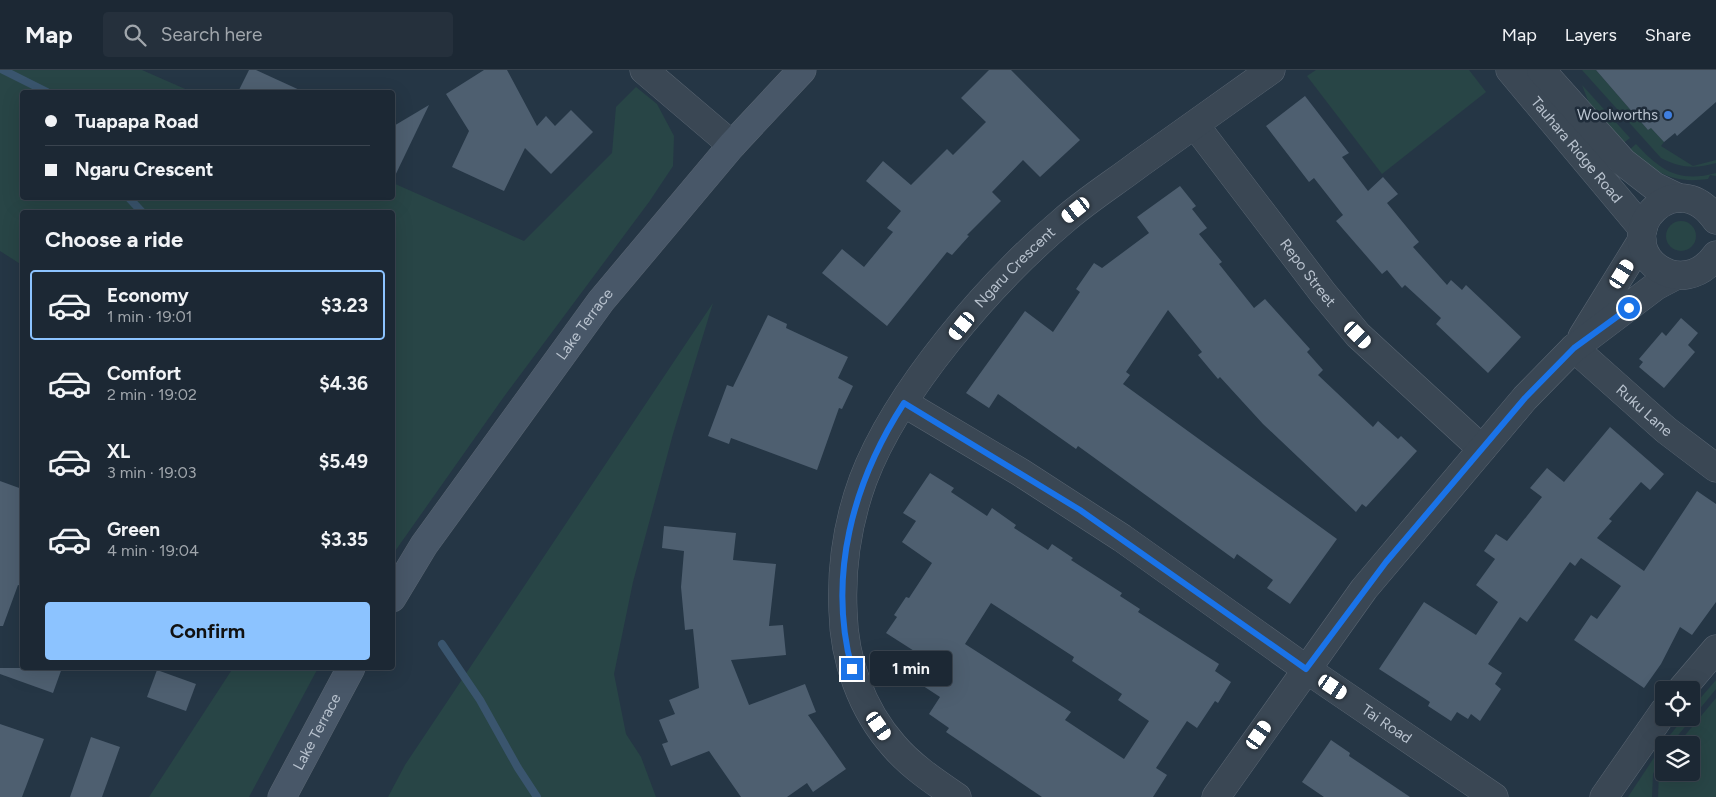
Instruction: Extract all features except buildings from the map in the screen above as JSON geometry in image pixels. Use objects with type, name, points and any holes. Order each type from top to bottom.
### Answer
[{"type":"main road","name":"Lake Terrace","points":[[395,593],[424,545],[601,302],[732,145],[802,70]]},
{"type":"main road","name":"Lake Terrace","points":[[282,797],[350,670]]},
{"type":"street","points":[[644,70],[732,145]]},
{"type":"street","name":"Ngaru Crescent","points":[[957,797],[915,766],[886,736],[859,689],[846,646],[842,587],[852,516],[875,451],[904,403],[972,313],[1036,245],[1089,200],[1271,70]]},
{"type":"street","name":"Tauhara Ridge Road","points":[[1510,70],[1643,234],[1644,251],[1650,261],[1658,269],[1716,289]]},
{"type":"street","name":"Tauhara Ridge Road","points":[[1541,70],[1623,162],[1654,186],[1679,198],[1702,204],[1716,220]]},
{"type":"street","name":"Repo Street","points":[[1194,125],[1323,293],[1358,335],[1482,449]]},
{"type":"street","points":[[1574,348],[1643,234],[1652,211],[1665,202],[1679,198]]},
{"type":"street","points":[[1216,797],[1364,588],[1540,382],[1574,348],[1656,286],[1681,276],[1701,271],[1716,255]]},
{"type":"street","name":"Ruku Lane","points":[[1574,348],[1666,430],[1716,468]]},
{"type":"street","name":"Tai Road","points":[[904,403],[1087,515],[1306,669],[1494,797]]},
{"type":"street","points":[[1689,681],[1716,649]]},
{"type":"street","points":[[1604,797],[1655,724]]},
{"type":"green space","points":[[0,70],[142,70],[187,90],[20,90],[20,200],[395,200],[395,184],[524,241],[612,153],[616,107],[636,87],[657,104],[674,136],[673,166],[649,202],[503,398],[395,551],[395,210],[20,210],[20,264],[0,251]]},
{"type":"green space","points":[[1316,70],[1469,70],[1486,92],[1382,174],[1307,76]]},
{"type":"green space","points":[[1582,70],[1596,70],[1648,130],[1651,128],[1664,142],[1661,146],[1693,166],[1674,164],[1661,158]]},
{"type":"green space","points":[[1582,85],[1630,138],[1622,144],[1592,111]]},
{"type":"green space","points":[[1636,144],[1654,161],[1671,172],[1691,176],[1716,173],[1716,176],[1710,175],[1708,179],[1684,180],[1665,175],[1628,151]]},
{"type":"green space","points":[[1716,160],[1716,163],[1702,166],[1693,166]]},
{"type":"green space","points":[[1681,221],[1687,222],[1695,230],[1695,242],[1687,250],[1681,251],[1675,250],[1667,242],[1666,236],[1667,230],[1675,222]]},
{"type":"green space","points":[[713,303],[673,434],[633,582],[614,674],[626,734],[641,757],[656,797],[388,797],[405,765]]},
{"type":"green space","points":[[232,670],[317,670],[249,797],[149,797]]},
{"type":"green space","points":[[1716,680],[1716,689],[1700,708],[1700,699]]},
{"type":"green space","points":[[1716,698],[1716,797],[1658,797],[1659,781],[1700,781],[1700,736],[1684,736],[1693,726],[1700,726],[1700,717]]},
{"type":"green space","points":[[1677,726],[1686,726],[1677,736],[1669,736]]},
{"type":"green space","points":[[1655,756],[1652,797],[1628,797]]},
{"type":"waterway","points":[[3,70],[43,90]]},
{"type":"waterway","points":[[131,200],[140,210]]},
{"type":"waterway","points":[[442,644],[480,700],[518,768],[537,797]]},
{"type":"place","name":"Woolworths","points":[[1668,115]]},
{"type":"route","points":[[852,669],[843,625],[842,587],[845,554],[852,516],[875,451],[904,403],[1080,510],[1306,669],[1364,588],[1525,398],[1574,348],[1600,331],[1629,308]]}]
